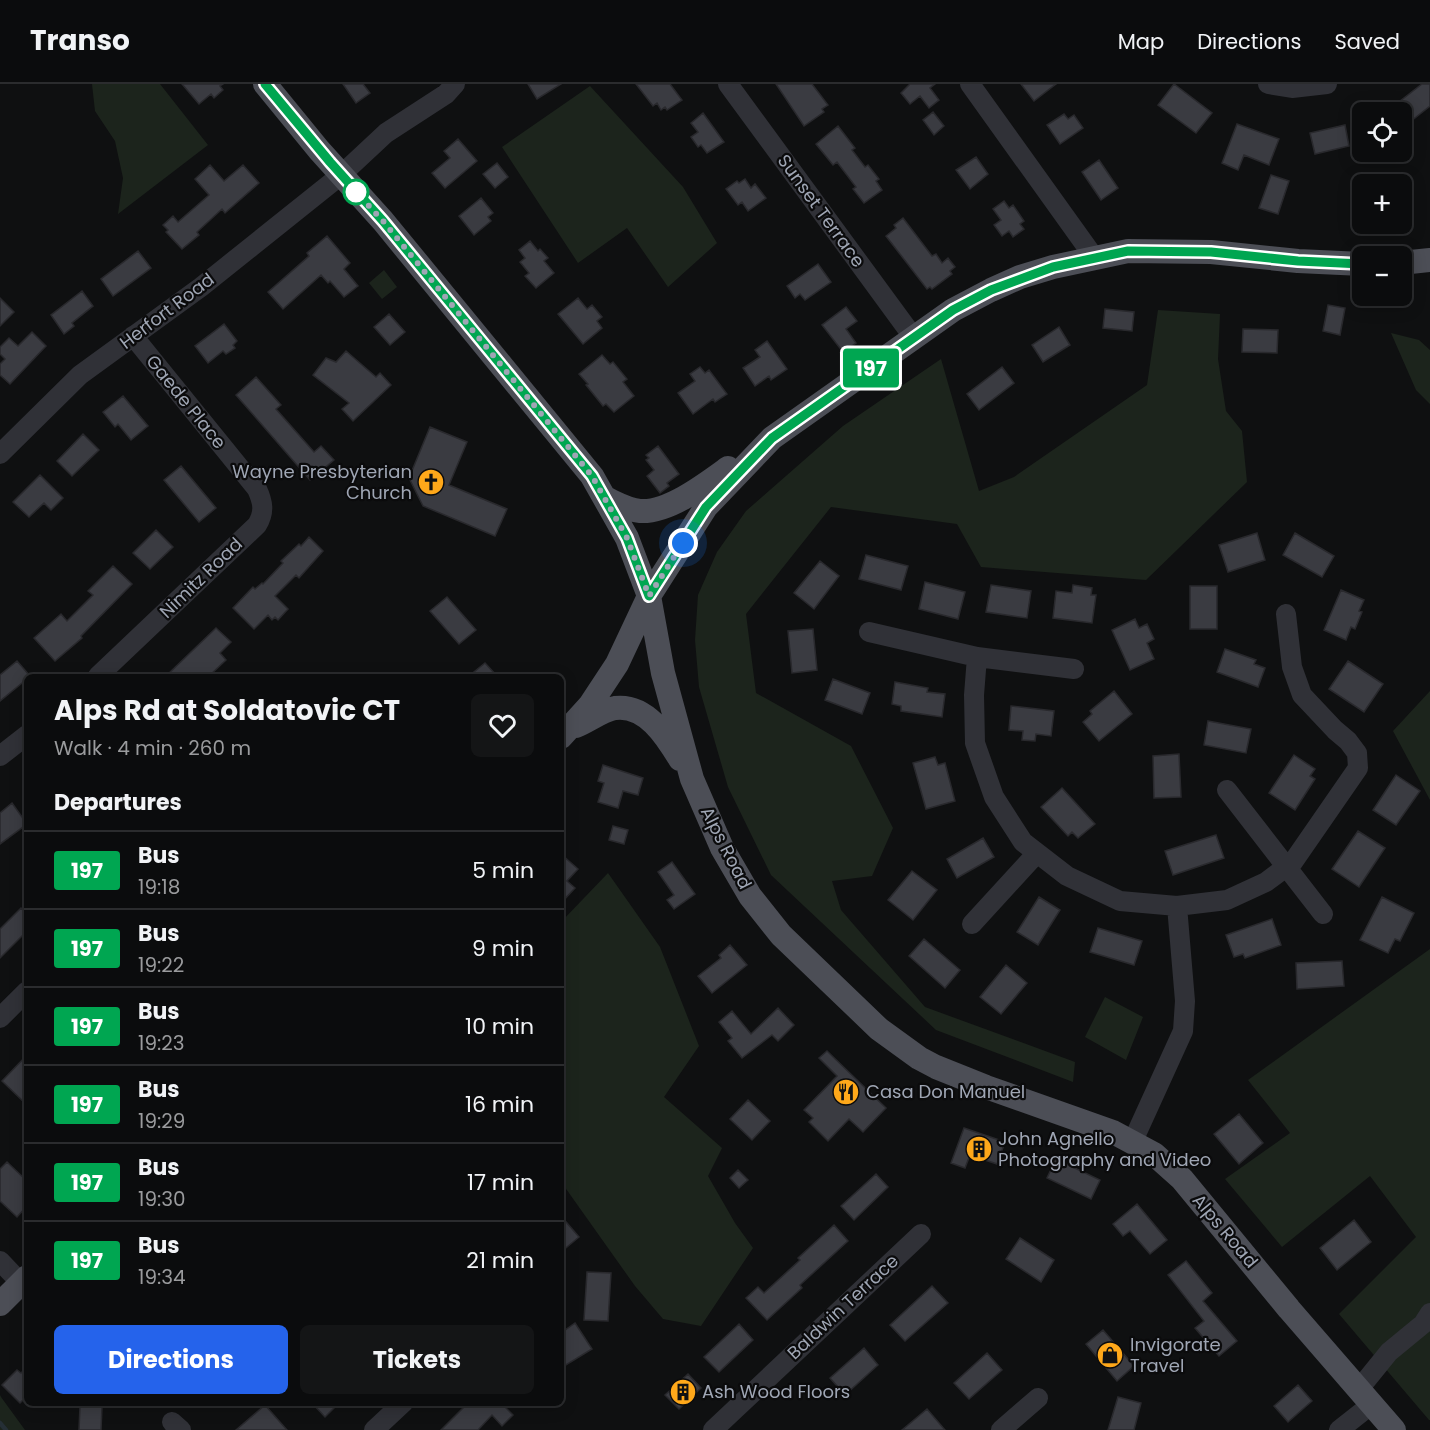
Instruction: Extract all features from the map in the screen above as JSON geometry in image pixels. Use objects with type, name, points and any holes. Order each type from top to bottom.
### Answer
[{"type":"main road","name":"Alps Road","points":[[265,84],[341,175],[383,221],[592,476],[627,538],[649,596],[663,672],[692,779],[723,848],[750,897],[781,935],[879,1029],[919,1058],[986,1087],[1095,1125],[1154,1154],[1182,1179],[1394,1430]]},
{"type":"main road","points":[[605,498],[624,507],[641,511],[660,509],[699,489],[953,310],[991,290],[1053,267],[1094,257],[1149,250],[1211,252],[1298,261],[1352,264]]},
{"type":"main road","points":[[1412,261],[1430,260]]},
{"type":"main road","points":[[565,733],[591,705],[617,664],[649,596],[706,507],[772,438]]},
{"type":"main road","points":[[565,733],[614,708],[633,710],[652,721],[667,738],[692,779]]},
{"type":"main road","points":[[0,1304],[24,1280]]},
{"type":"street","name":"Herfort Road","points":[[0,454],[80,375],[201,287],[341,175],[386,134],[446,94],[455,84]]},
{"type":"street","name":"Sunset Terrace","points":[[728,84],[914,338]]},
{"type":"street","points":[[970,84],[1094,257]]},
{"type":"street","points":[[1268,84],[1293,88],[1327,84]]},
{"type":"street","name":"Gaede Place","points":[[133,336],[239,468]]},
{"type":"street","name":"Nimitz Road","points":[[100,674],[257,525],[261,518],[261,498],[239,468]]},
{"type":"street","points":[[976,657],[975,743],[994,797],[1023,842],[1067,876],[1120,901],[1177,906],[1227,900],[1266,882],[1293,862],[1358,768],[1357,753],[1348,741],[1302,695],[1292,667],[1286,614]]},
{"type":"street","points":[[869,632],[976,657],[1074,669]]},
{"type":"street","points":[[0,756],[24,737]]},
{"type":"street","points":[[1227,790],[1323,914]]},
{"type":"street","points":[[972,924],[1037,853]]},
{"type":"street","points":[[1132,1143],[1183,1031],[1185,1001],[1177,906]]},
{"type":"street","points":[[0,1018],[24,994]]},
{"type":"street","name":"Baldwin Terrace","points":[[713,1430],[921,1234]]},
{"type":"street","points":[[0,1261],[24,1280]]},
{"type":"street","points":[[1339,1430],[1365,1397],[1389,1352],[1423,1324],[1430,1313]]},
{"type":"street","points":[[1001,1430],[1038,1398]]},
{"type":"street","points":[[374,1430],[400,1406]]},
{"type":"shaded area","points":[[92,84],[160,84],[208,145],[118,214],[123,178],[115,141],[95,111]]},
{"type":"shaded area","points":[[590,86],[683,187],[717,243],[668,287],[627,228],[578,263],[502,147]]},
{"type":"shaded area","points":[[384,270],[397,287],[382,299],[369,283]]},
{"type":"shaded area","points":[[1158,310],[1220,314],[1218,359],[1226,411],[1242,431],[1247,482],[1146,580],[981,567],[957,524],[831,507],[746,614],[756,693],[851,746],[893,828],[872,876],[832,881],[841,910],[925,1007],[1075,1062],[1073,1082],[936,1030],[771,875],[728,787],[699,687],[695,640],[698,595],[717,552],[746,511],[843,426],[941,359],[979,491],[1014,477],[1147,385]]},
{"type":"shaded area","points":[[1391,333],[1419,340],[1430,350],[1430,404],[1416,390]]},
{"type":"shaded area","points":[[1430,691],[1430,800],[1393,731]]},
{"type":"shaded area","points":[[608,873],[660,947],[699,1046],[664,1097],[722,1148],[708,1176],[735,1223],[753,1248],[701,1326],[663,1319],[635,1286],[564,1186],[564,919]]},
{"type":"shaded area","points":[[1430,949],[1429,1420],[1339,1314],[1416,1237],[1370,1176],[1282,1247],[1225,1179],[1290,1133],[1248,1080]]},
{"type":"shaded area","points":[[1105,997],[1143,1017],[1126,1060],[1085,1037]]},
{"type":"shaded area","points":[[0,1395],[1,1397],[25,1430],[0,1430]]},
{"type":"building","points":[[182,84],[223,84],[220,86],[223,90],[214,98],[211,94],[199,104]]},
{"type":"building","points":[[343,84],[363,84],[370,93],[356,103]]},
{"type":"building","points":[[528,84],[561,84],[537,99]]},
{"type":"building","points":[[636,84],[670,84],[682,100],[667,110],[665,107],[661,110],[657,103],[653,106]]},
{"type":"building","points":[[776,84],[812,84],[828,105],[822,109],[824,112],[804,126]]},
{"type":"building","points":[[910,84],[935,84],[930,88],[939,100],[929,108],[920,96],[910,104],[901,93]]},
{"type":"building","points":[[1021,84],[1056,84],[1034,101]]},
{"type":"building","points":[[1174,84],[1212,113],[1196,133],[1158,105]]},
{"type":"building","points":[[1422,84],[1430,84],[1430,106],[1412,120],[1412,102],[1399,102]]},
{"type":"building","points":[[933,112],[944,126],[934,135],[923,120]]},
{"type":"building","points":[[703,113],[724,142],[707,153],[701,145],[698,147],[691,137],[698,132],[691,123]]},
{"type":"building","points":[[1064,114],[1068,119],[1074,115],[1083,128],[1060,144],[1047,125]]},
{"type":"building","points":[[1237,124],[1279,139],[1269,165],[1244,155],[1238,170],[1222,163]]},
{"type":"building","points":[[1345,125],[1349,146],[1315,154],[1310,133]]},
{"type":"building","points":[[838,126],[855,148],[852,150],[865,167],[868,165],[879,179],[876,181],[882,190],[864,203],[853,189],[856,187],[837,162],[833,165],[816,144]]},
{"type":"building","points":[[458,139],[477,161],[445,188],[432,173],[450,158],[444,151]]},
{"type":"building","points":[[976,157],[988,174],[970,189],[956,170]]},
{"type":"building","points":[[1099,160],[1118,188],[1101,200],[1082,172]]},
{"type":"building","points":[[497,163],[508,177],[495,188],[483,174]]},
{"type":"building","points":[[210,165],[224,181],[243,165],[259,183],[225,213],[222,209],[197,232],[199,235],[182,249],[166,232],[168,230],[163,225],[173,216],[178,222],[209,195],[195,179]]},
{"type":"building","points":[[1271,175],[1289,181],[1278,214],[1259,208]]},
{"type":"building","points":[[745,179],[751,188],[755,184],[766,198],[748,211],[742,202],[738,205],[726,189],[737,181],[739,183]]},
{"type":"building","points":[[481,198],[493,213],[488,217],[491,221],[474,235],[459,216]]},
{"type":"building","points":[[1004,201],[1009,208],[1013,205],[1024,221],[1020,224],[1024,229],[1013,237],[1009,231],[1002,236],[994,225],[1001,220],[993,209]]},
{"type":"building","points":[[903,218],[932,256],[936,254],[942,263],[948,258],[955,267],[950,271],[952,274],[932,289],[930,287],[927,289],[886,236]]},
{"type":"building","points":[[327,236],[350,263],[344,269],[358,286],[344,297],[330,281],[328,283],[321,275],[283,309],[268,292],[309,256],[307,253]]},
{"type":"building","points":[[530,241],[548,258],[544,261],[554,273],[536,288],[525,276],[529,273],[520,262],[525,258],[519,250]]},
{"type":"building","points":[[138,251],[151,268],[113,296],[101,279]]},
{"type":"building","points":[[818,264],[831,282],[805,300],[800,294],[795,298],[787,286]]},
{"type":"building","points":[[82,291],[93,306],[72,323],[74,326],[64,334],[51,315]]},
{"type":"building","points":[[0,298],[14,312],[0,326]]},
{"type":"building","points":[[578,298],[587,309],[592,305],[602,317],[597,321],[602,328],[583,344],[558,314]]},
{"type":"building","points":[[1328,305],[1345,308],[1340,335],[1323,331]]},
{"type":"building","points":[[846,307],[857,321],[846,329],[856,343],[843,352],[822,325]]},
{"type":"building","points":[[1105,309],[1134,312],[1132,331],[1103,328]]},
{"type":"building","points":[[389,314],[405,332],[390,345],[374,327]]},
{"type":"building","points":[[224,324],[237,341],[233,345],[235,348],[226,354],[223,351],[208,363],[195,346]]},
{"type":"building","points":[[1059,327],[1070,345],[1043,362],[1032,345]]},
{"type":"building","points":[[1243,329],[1278,330],[1277,353],[1242,352]]},
{"type":"building","points":[[32,332],[46,346],[10,384],[0,375],[0,364],[5,359],[0,354],[0,347],[9,338],[18,346]]},
{"type":"building","points":[[767,341],[787,369],[771,380],[769,376],[755,386],[743,368],[760,357],[755,350]]},
{"type":"building","points":[[346,351],[376,377],[380,373],[391,385],[353,421],[342,409],[349,403],[313,375],[326,358],[336,362]]},
{"type":"building","points":[[602,355],[610,364],[613,362],[627,379],[623,382],[634,396],[614,412],[606,404],[603,406],[579,374]]},
{"type":"building","points":[[700,367],[705,373],[709,370],[727,394],[715,402],[713,399],[693,414],[678,393],[695,381],[690,374]]},
{"type":"building","points":[[1002,367],[1014,383],[979,410],[967,394]]},
{"type":"building","points":[[256,377],[281,405],[276,409],[314,452],[321,446],[334,460],[310,480],[236,395]]},
{"type":"building","points":[[123,396],[148,426],[131,440],[118,424],[115,427],[103,412]]},
{"type":"building","name":"Wayne Presbyterian Church","points":[[430,427],[467,442],[449,485],[507,509],[495,536],[423,506],[409,478]]},
{"type":"building","points":[[83,434],[99,450],[72,476],[57,461]]},
{"type":"building","points":[[658,446],[679,474],[667,483],[669,486],[660,493],[647,476],[654,470],[646,460],[649,458],[646,455]]},
{"type":"building","points":[[181,466],[216,508],[199,522],[164,480]]},
{"type":"building","points":[[40,475],[63,498],[51,510],[44,503],[29,517],[13,502]]},
{"type":"building","points":[[156,530],[173,547],[150,569],[133,553]]},
{"type":"building","points":[[1257,533],[1265,560],[1228,572],[1219,545]]},
{"type":"building","points":[[1295,533],[1334,556],[1322,577],[1283,555]]},
{"type":"building","points":[[309,537],[323,551],[299,578],[296,575],[275,596],[288,609],[278,620],[275,617],[272,620],[268,615],[254,629],[233,608],[253,587],[255,589],[263,584],[283,563],[281,561]]},
{"type":"building","points":[[866,555],[908,566],[901,590],[859,579]]},
{"type":"building","points":[[820,561],[839,576],[814,609],[794,593]]},
{"type":"building","points":[[113,566],[132,584],[81,636],[82,638],[55,661],[34,638],[61,614],[67,621],[93,595],[88,591]]},
{"type":"building","points":[[925,582],[965,592],[958,619],[919,609]]},
{"type":"building","points":[[991,585],[1031,591],[1027,618],[986,612]]},
{"type":"building","points":[[1073,585],[1092,588],[1091,595],[1096,595],[1092,623],[1053,618],[1056,591],[1072,593]]},
{"type":"building","points":[[1190,586],[1217,586],[1217,629],[1190,629]]},
{"type":"building","points":[[1341,590],[1364,600],[1355,629],[1351,627],[1346,640],[1324,630]]},
{"type":"building","points":[[447,597],[476,630],[459,644],[430,611]]},
{"type":"building","points":[[1135,619],[1139,628],[1147,624],[1154,639],[1147,643],[1154,659],[1130,670],[1112,630]]},
{"type":"building","points":[[216,628],[231,642],[220,653],[226,660],[211,674],[168,674]]},
{"type":"building","points":[[813,629],[817,670],[792,673],[788,631]]},
{"type":"building","points":[[1225,649],[1256,660],[1254,664],[1265,668],[1258,687],[1217,672]]},
{"type":"building","points":[[17,661],[28,674],[24,674],[24,681],[0,701],[0,675]]},
{"type":"building","points":[[1348,661],[1383,684],[1364,712],[1329,689]]},
{"type":"building","points":[[485,663],[495,674],[471,674]]},
{"type":"building","points":[[833,679],[870,693],[862,714],[825,700]]},
{"type":"building","points":[[895,682],[928,688],[927,692],[945,694],[942,717],[901,711],[901,706],[892,704]]},
{"type":"building","points":[[1114,691],[1132,714],[1099,741],[1083,722],[1092,714],[1090,711]]},
{"type":"building","points":[[1011,706],[1054,711],[1051,736],[1036,734],[1035,741],[1022,740],[1023,731],[1009,730]]},
{"type":"building","points":[[1208,721],[1251,729],[1246,753],[1204,745]]},
{"type":"building","points":[[1179,754],[1181,797],[1154,798],[1153,756]]},
{"type":"building","points":[[1294,755],[1315,769],[1310,776],[1315,779],[1295,810],[1269,793]]},
{"type":"building","points":[[935,757],[938,765],[945,763],[955,801],[926,809],[913,763]]},
{"type":"building","points":[[603,765],[643,778],[638,795],[623,791],[618,808],[598,802],[604,783],[598,781]]},
{"type":"building","points":[[1396,775],[1420,791],[1396,825],[1373,810]]},
{"type":"building","points":[[1062,788],[1095,824],[1078,838],[1072,832],[1068,836],[1041,807]]},
{"type":"building","points":[[12,803],[24,820],[24,826],[0,844],[0,813]]},
{"type":"building","points":[[613,826],[628,830],[624,844],[609,840]]},
{"type":"building","points":[[1358,831],[1385,848],[1359,887],[1332,869]]},
{"type":"building","points":[[1216,835],[1224,858],[1173,875],[1165,851]]},
{"type":"building","points":[[983,838],[994,857],[957,878],[947,859]]},
{"type":"building","points":[[564,857],[578,869],[567,881],[575,888],[564,900]]},
{"type":"building","points":[[672,862],[695,894],[674,909],[667,900],[674,895],[658,872]]},
{"type":"building","points":[[912,871],[937,890],[913,920],[888,900]]},
{"type":"building","points":[[1039,897],[1060,910],[1038,945],[1017,932]]},
{"type":"building","points":[[1382,897],[1414,913],[1400,941],[1395,939],[1388,953],[1360,940]]},
{"type":"building","points":[[21,908],[24,911],[24,934],[0,958],[0,929]]},
{"type":"building","points":[[1272,919],[1281,945],[1245,958],[1243,954],[1234,957],[1226,935]]},
{"type":"building","points":[[1098,928],[1142,941],[1134,965],[1090,952]]},
{"type":"building","points":[[924,939],[960,970],[945,988],[909,956]]},
{"type":"building","points":[[730,945],[747,965],[712,993],[698,976],[721,958],[719,955]]},
{"type":"building","points":[[1342,961],[1344,986],[1297,989],[1296,963]]},
{"type":"building","points":[[1006,965],[1027,983],[1001,1014],[980,997]]},
{"type":"building","points":[[778,1008],[794,1025],[778,1041],[772,1035],[742,1058],[728,1041],[732,1038],[719,1022],[732,1011],[751,1034]]},
{"type":"building","name":"Casa Don Manuel","points":[[827,1051],[886,1108],[863,1132],[849,1119],[828,1141],[809,1122],[813,1118],[804,1110],[837,1076],[819,1058]]},
{"type":"building","points":[[24,1058],[24,1102],[2,1081]]},
{"type":"building","points":[[748,1100],[770,1121],[752,1140],[730,1119]]},
{"type":"building","points":[[1239,1114],[1263,1143],[1239,1164],[1214,1134]]},
{"type":"building","name":"John Agnello Photography and Video","points":[[964,1128],[1005,1142],[997,1164],[970,1155],[965,1168],[951,1163]]},
{"type":"building","points":[[1056,1159],[1100,1180],[1091,1199],[1047,1178]]},
{"type":"building","points":[[7,1162],[24,1178],[24,1209],[17,1217],[0,1201],[0,1169]]},
{"type":"building","points":[[738,1170],[748,1180],[739,1188],[730,1178]]},
{"type":"building","points":[[876,1174],[888,1187],[854,1220],[841,1206]]},
{"type":"building","points":[[1137,1204],[1167,1240],[1150,1254],[1130,1231],[1123,1236],[1113,1224]]},
{"type":"building","points":[[564,1220],[579,1237],[564,1250]]},
{"type":"building","points":[[1354,1220],[1371,1242],[1337,1270],[1320,1248]]},
{"type":"building","points":[[834,1225],[848,1241],[800,1285],[802,1288],[767,1320],[746,1298],[758,1287],[764,1293]]},
{"type":"building","points":[[1020,1238],[1054,1260],[1041,1282],[1006,1259]]},
{"type":"building","points":[[1186,1261],[1212,1293],[1203,1301],[1237,1341],[1219,1356],[1195,1328],[1204,1321],[1168,1275]]},
{"type":"building","points":[[587,1272],[611,1273],[608,1321],[584,1320]]},
{"type":"building","points":[[932,1286],[948,1303],[905,1341],[890,1325]]},
{"type":"building","points":[[575,1323],[592,1349],[564,1366],[564,1331]]},
{"type":"building","points":[[739,1324],[753,1340],[719,1372],[704,1357]]},
{"type":"building","name":"Invigorate Travel","points":[[1103,1330],[1134,1366],[1117,1381],[1086,1344]]},
{"type":"building","points":[[864,1348],[878,1365],[845,1395],[830,1378]]},
{"type":"building","points":[[987,1353],[1002,1370],[969,1399],[954,1383]]},
{"type":"building","points":[[17,1370],[21,1373],[24,1370],[24,1399],[20,1403],[2,1385]]},
{"type":"building","name":"Ash Wood Floors","points":[[688,1374],[701,1388],[679,1409],[665,1395]]},
{"type":"building","points":[[1298,1385],[1312,1401],[1288,1422],[1274,1406]]},
{"type":"building","points":[[1118,1397],[1141,1403],[1134,1430],[1108,1430]]},
{"type":"building","points":[[80,1406],[102,1407],[101,1430],[79,1430]]},
{"type":"building","points":[[266,1406],[287,1430],[236,1430]]},
{"type":"building","points":[[315,1406],[336,1406],[325,1417]]},
{"type":"building","points":[[465,1406],[504,1406],[513,1415],[502,1426],[492,1415],[478,1430],[441,1430]]},
{"type":"building","points":[[927,1409],[945,1430],[902,1430]]},
{"type":"waterway","points":[[0,1423],[6,1430]]},
{"type":"bus line","name":"197","points":[[265,84],[383,221],[592,476],[627,538],[649,596],[706,507],[772,438],[953,310],[991,290],[1053,267],[1128,251],[1211,252],[1298,261],[1352,264]]},
{"type":"place","name":"Wayne Presbyterian Church","points":[[431,482]]},
{"type":"place","name":"Casa Don Manuel","points":[[846,1092]]},
{"type":"place","name":"John Agnello Photography and Video","points":[[979,1149]]},
{"type":"place","name":"Invigorate Travel","points":[[1110,1355]]},
{"type":"place","name":"Ash Wood Floors","points":[[683,1392]]},
{"type":"route","points":[[356,192],[383,221],[592,476],[627,538],[649,596],[683,543]]}]
